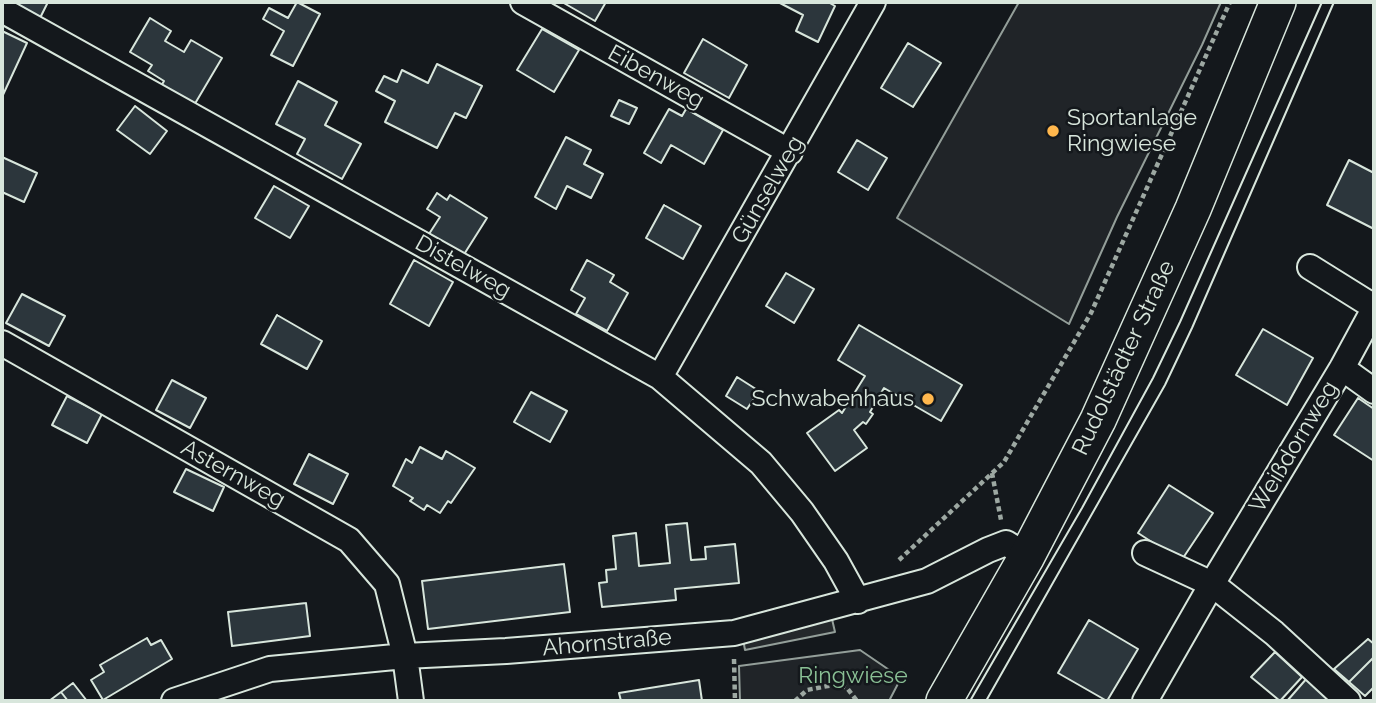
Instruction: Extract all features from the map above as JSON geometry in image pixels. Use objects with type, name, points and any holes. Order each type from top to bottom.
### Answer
[{"type":"main road","name":"Rudolstädter Straße","points":[[944,701],[1016,550],[1103,408],[1193,209],[1278,2]]},
{"type":"street","name":"Eibenweg","points":[[523,2],[790,152]]},
{"type":"street","name":"Günselweg","points":[[660,377],[873,2]]},
{"type":"street","name":"Distelweg","points":[[2,10],[660,377],[761,463],[802,512],[836,561],[858,601]]},
{"type":"street","name":"Weißdornweg","points":[[1145,701],[1342,368],[1374,308],[1310,267]]},
{"type":"street","name":"Asternweg","points":[[2,343],[349,540],[387,584],[405,656],[411,701]]},
{"type":"street","points":[[1342,368],[1374,391]]},
{"type":"street","name":"Ahornstraße","points":[[174,701],[270,668],[734,633],[927,582],[988,550],[1016,550]]},
{"type":"street","points":[[1144,553],[1212,584],[1274,634],[1348,701]]},
{"type":"path","points":[[896,563],[1004,462],[1091,313],[1230,2]]},
{"type":"path","points":[[992,472],[1016,550]]},
{"type":"path","points":[[734,633],[734,701]]},
{"type":"path","points":[[795,701],[807,690],[838,684],[847,688],[857,701]]},
{"type":"green space","name":"Sportanlage Ringwiese","points":[[1019,2],[1221,2],[1117,217],[1069,324],[897,218]]},
{"type":"green space","name":"Ringwiese","points":[[860,650],[901,678],[889,701],[740,701],[739,666]]},
{"type":"shaded area","points":[[832,619],[835,632],[745,650],[743,639]]},
{"type":"building","points":[[18,2],[48,2],[39,20],[16,8]]},
{"type":"building","points":[[297,2],[320,14],[293,66],[271,55],[284,31],[263,19],[269,8],[288,18]]},
{"type":"building","points":[[562,2],[606,2],[595,21]]},
{"type":"building","points":[[778,2],[828,2],[835,6],[818,42],[796,31],[803,15]]},
{"type":"building","points":[[150,18],[171,31],[165,41],[184,52],[191,40],[222,58],[193,107],[160,88],[164,81],[148,71],[152,65],[130,52]]},
{"type":"building","points":[[542,29],[579,50],[554,92],[517,70]]},
{"type":"building","points":[[2,31],[27,43],[2,97]]},
{"type":"building","points":[[703,39],[747,65],[729,98],[684,73]]},
{"type":"building","points":[[908,43],[941,63],[913,107],[881,88]]},
{"type":"building","points":[[437,64],[482,86],[466,118],[455,113],[437,148],[385,122],[395,101],[376,91],[384,76],[397,82],[402,70],[428,83]]},
{"type":"building","points":[[298,81],[337,102],[325,125],[361,144],[342,179],[297,154],[305,139],[276,124]]},
{"type":"building","points":[[619,100],[637,108],[629,124],[611,116]]},
{"type":"building","points":[[135,106],[167,131],[150,154],[117,130]]},
{"type":"building","points":[[669,109],[682,116],[686,109],[723,130],[704,164],[671,145],[661,163],[644,153]]},
{"type":"building","points":[[566,137],[591,150],[584,164],[603,174],[591,198],[567,186],[556,209],[535,197]]},
{"type":"building","points":[[857,140],[887,158],[868,190],[838,172]]},
{"type":"building","points":[[2,157],[37,173],[24,202],[2,192]]},
{"type":"building","points":[[1349,160],[1374,173],[1374,229],[1327,205]]},
{"type":"building","points":[[274,186],[309,206],[290,238],[255,218]]},
{"type":"building","points":[[437,193],[447,200],[450,195],[487,218],[463,256],[429,234],[440,217],[427,209]]},
{"type":"building","points":[[664,205],[701,226],[683,259],[646,238]]},
{"type":"building","points":[[414,260],[453,282],[429,326],[390,304]]},
{"type":"building","points":[[587,260],[614,275],[610,282],[628,293],[607,331],[576,314],[585,298],[571,290]]},
{"type":"building","points":[[786,273],[814,289],[794,323],[766,306]]},
{"type":"building","points":[[22,294],[65,316],[49,346],[6,323]]},
{"type":"building","points":[[277,315],[322,341],[307,369],[261,344]]},
{"type":"building","name":"Schwabenhaus","points":[[859,325],[962,385],[941,421],[884,388],[866,424],[863,422],[854,430],[867,448],[835,471],[807,433],[839,410],[842,413],[865,376],[838,360]]},
{"type":"building","points":[[1263,329],[1313,358],[1287,405],[1236,375]]},
{"type":"building","points":[[737,377],[759,391],[747,409],[726,396]]},
{"type":"building","points":[[172,380],[206,398],[190,428],[156,410]]},
{"type":"building","points":[[531,392],[567,411],[550,442],[514,422]]},
{"type":"building","points":[[67,396],[102,414],[87,443],[52,425]]},
{"type":"building","points":[[1358,398],[1374,409],[1374,461],[1334,435]]},
{"type":"building","points":[[420,447],[442,459],[446,451],[475,468],[451,503],[448,501],[440,513],[427,505],[424,510],[410,501],[413,498],[393,486],[406,459],[412,463]]},
{"type":"building","points":[[309,454],[348,474],[333,504],[294,484]]},
{"type":"building","points":[[186,469],[224,487],[213,511],[174,492]]},
{"type":"building","points":[[1169,485],[1213,513],[1181,561],[1138,533]]},
{"type":"building","points":[[687,523],[691,560],[706,559],[705,547],[735,544],[739,583],[675,589],[676,600],[602,607],[599,583],[607,582],[606,570],[616,569],[613,536],[636,533],[639,566],[670,563],[666,525]]},
{"type":"building","points":[[564,564],[570,612],[428,629],[422,581]]},
{"type":"building","points":[[306,603],[310,636],[232,646],[228,612]]},
{"type":"building","points":[[1089,620],[1138,649],[1107,701],[1058,673]]},
{"type":"building","points":[[147,638],[151,645],[161,640],[172,659],[103,700],[91,680],[104,672],[100,665]]},
{"type":"building","points":[[1368,639],[1374,644],[1374,657],[1349,682],[1334,669]]},
{"type":"building","points":[[1275,652],[1302,677],[1280,701],[1251,677]]},
{"type":"building","points":[[1374,657],[1374,687],[1365,696],[1349,682]]},
{"type":"building","points":[[1308,677],[1331,698],[1328,701],[1287,701]]},
{"type":"building","points":[[699,680],[702,701],[621,701],[619,693]]},
{"type":"building","points":[[73,683],[87,701],[68,701],[61,692]]},
{"type":"building","points":[[61,692],[68,701],[49,701]]},
{"type":"tram line","points":[[970,701],[1082,508],[1153,378],[1322,2]]},
{"type":"tram line","points":[[986,701],[1165,385],[1334,2]]},
{"type":"place","name":"Sportanlage Ringwiese","points":[[1053,131]]},
{"type":"place","name":"Schwabenhaus","points":[[928,399]]}]
